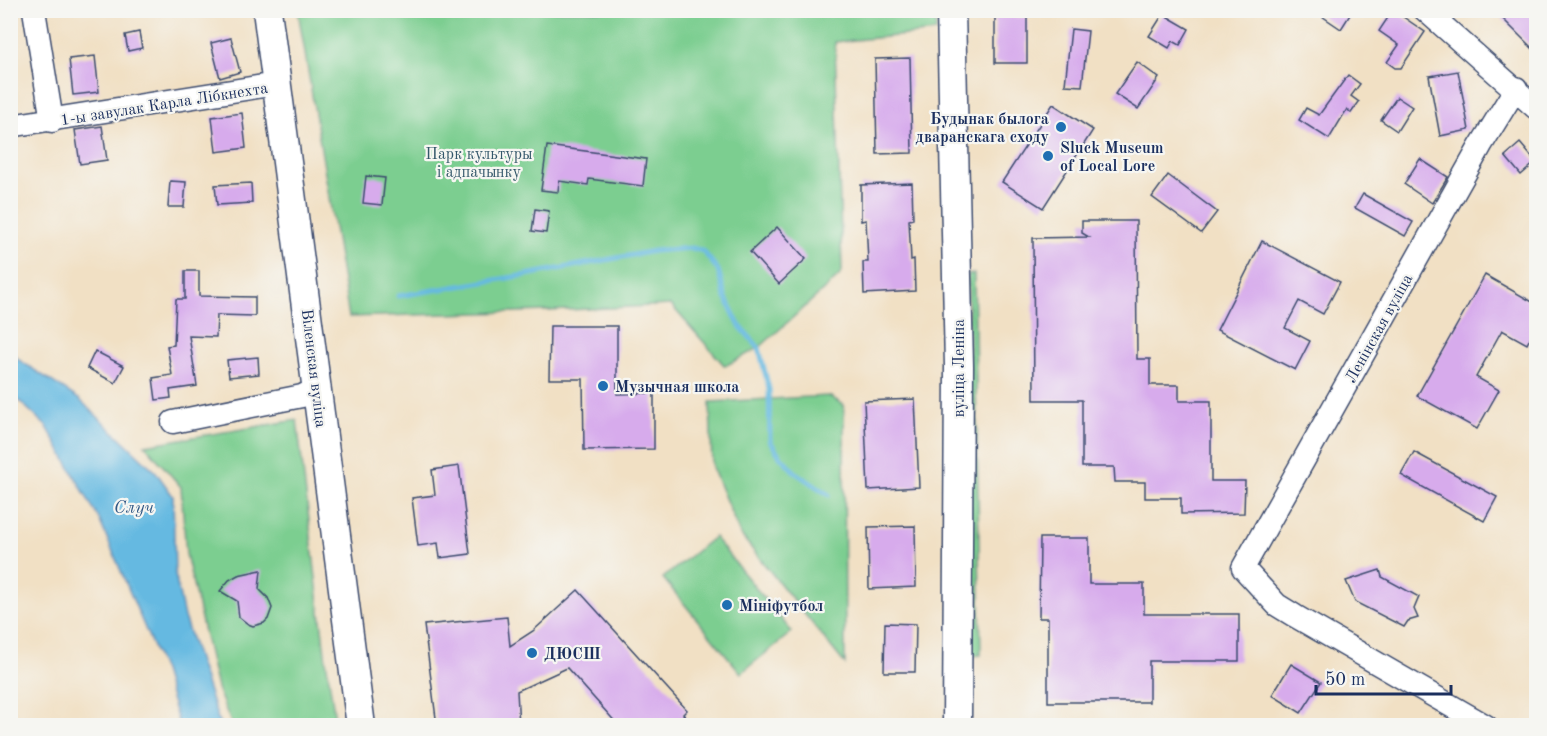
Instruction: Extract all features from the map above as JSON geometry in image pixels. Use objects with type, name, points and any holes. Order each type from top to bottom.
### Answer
[{"type":"main road","name":"Віленская вуліца","points":[[267,10],[361,726]]},
{"type":"main road","name":"вуліца Леніна","points":[[951,10],[959,366],[957,726]]},
{"type":"street","name":"1-ы завулак Карла Лібкнехта","points":[[34,10],[52,121]]},
{"type":"street","points":[[1425,10],[1536,108]]},
{"type":"street","name":"1-ы завулак Карла Лібкнехта","points":[[10,126],[276,84]]},
{"type":"street","name":"Ленінская вуліца","points":[[1486,726],[1277,605],[1243,568],[1481,145],[1516,88]]},
{"type":"street","points":[[173,422],[302,396],[318,388]]},
{"type":"green space","name":"Парк культуры і адпачынку","points":[[935,10],[936,32],[835,42],[842,270],[839,276],[759,348],[725,366],[671,305],[349,317],[298,11]]},
{"type":"green space","points":[[968,274],[974,274],[981,655],[972,656]]},
{"type":"green space","points":[[829,396],[844,405],[845,664],[740,534],[712,467],[710,402]]},
{"type":"green space","points":[[297,420],[336,725],[232,725],[217,688],[186,554],[181,487],[145,445]]},
{"type":"green space","name":"Мініфутбол","points":[[714,537],[792,632],[741,673],[663,578]]},
{"type":"water","name":"Случ","points":[[10,350],[19,360],[79,399],[156,472],[173,496],[175,574],[184,617],[220,725],[179,725],[163,671],[99,519],[47,427],[11,393]]},
{"type":"building","points":[[1313,10],[1353,10],[1341,29]]},
{"type":"building","points":[[1393,10],[1425,32],[1401,68],[1395,68],[1387,62],[1399,45],[1379,31]]},
{"type":"building","points":[[1494,10],[1536,10],[1536,52]]},
{"type":"building","points":[[1163,14],[1189,29],[1180,45],[1173,41],[1169,48],[1149,36]]},
{"type":"building","points":[[995,17],[1027,17],[1027,63],[995,63]]},
{"type":"building","points":[[1071,29],[1088,31],[1082,86],[1065,85]]},
{"type":"building","points":[[139,32],[142,48],[128,51],[125,35]]},
{"type":"building","points":[[231,38],[240,72],[220,78],[211,43]]},
{"type":"building","points":[[95,56],[99,92],[73,95],[69,59]]},
{"type":"building","points":[[910,58],[912,153],[877,154],[875,59]]},
{"type":"building","points":[[1137,62],[1159,78],[1138,109],[1115,94]]},
{"type":"building","points":[[1458,71],[1469,130],[1440,136],[1429,76]]},
{"type":"building","points":[[1348,75],[1360,84],[1351,96],[1359,102],[1351,113],[1347,109],[1329,139],[1299,120],[1306,108],[1319,115]]},
{"type":"building","points":[[1397,97],[1412,107],[1397,131],[1381,120]]},
{"type":"building","name":"Sluck Museum of Local Lore","points":[[1053,104],[1093,130],[1043,208],[1002,182]]},
{"type":"building","points":[[242,113],[246,148],[216,152],[212,117]]},
{"type":"building","points":[[102,126],[107,160],[80,164],[75,130]]},
{"type":"building","points":[[1520,143],[1536,162],[1521,175],[1505,156]]},
{"type":"building","points":[[547,146],[646,159],[643,186],[589,179],[588,185],[559,181],[558,192],[541,190]]},
{"type":"building","points":[[1420,159],[1448,177],[1432,203],[1404,184]]},
{"type":"building","points":[[1168,175],[1217,212],[1201,233],[1152,197]]},
{"type":"building","points":[[366,176],[385,178],[382,205],[363,203]]},
{"type":"building","points":[[170,181],[186,182],[184,207],[168,207]]},
{"type":"building","points":[[251,183],[252,203],[217,205],[215,185]]},
{"type":"building","points":[[912,183],[913,219],[909,220],[915,291],[864,294],[863,262],[868,262],[866,220],[861,221],[861,185]]},
{"type":"building","points":[[1363,194],[1413,222],[1405,236],[1355,208]]},
{"type":"building","points":[[535,209],[549,211],[546,233],[532,231]]},
{"type":"building","points":[[1082,221],[1136,221],[1137,359],[1150,359],[1150,385],[1179,385],[1179,401],[1211,401],[1211,481],[1245,481],[1244,513],[1181,514],[1181,498],[1145,498],[1145,482],[1115,482],[1114,467],[1082,467],[1082,400],[1034,400],[1033,238],[1089,237],[1082,233]]},
{"type":"building","points":[[777,227],[806,259],[779,284],[750,252]]},
{"type":"building","points":[[1262,241],[1340,282],[1323,314],[1299,301],[1285,328],[1310,341],[1295,370],[1217,330]]},
{"type":"building","points":[[185,271],[199,271],[199,296],[255,297],[255,316],[217,315],[216,337],[189,336],[197,386],[170,390],[171,398],[156,400],[153,378],[172,375],[167,346],[174,345],[176,299],[185,299]]},
{"type":"building","points":[[1485,275],[1536,304],[1536,326],[1527,344],[1502,330],[1476,377],[1499,390],[1477,429],[1417,396]]},
{"type":"building","name":"Музычная школа","points":[[550,326],[617,326],[617,394],[654,393],[654,449],[584,450],[583,379],[549,379]]},
{"type":"building","points":[[95,351],[124,366],[115,383],[87,368]]},
{"type":"building","points":[[258,357],[259,374],[229,377],[227,360]]},
{"type":"building","points":[[915,399],[919,487],[868,490],[864,401]]},
{"type":"building","points":[[1414,452],[1497,497],[1484,521],[1401,475]]},
{"type":"building","points":[[459,466],[470,554],[440,558],[438,543],[418,546],[412,498],[435,495],[432,470]]},
{"type":"building","points":[[915,526],[916,587],[869,589],[868,527]]},
{"type":"building","points":[[1040,538],[1089,538],[1089,584],[1144,584],[1144,614],[1239,614],[1239,661],[1149,661],[1149,702],[1048,702],[1048,618],[1039,618]]},
{"type":"building","points":[[261,570],[259,589],[268,598],[272,608],[264,623],[253,626],[239,617],[237,601],[220,591],[229,580],[238,575]]},
{"type":"building","points":[[1380,570],[1382,577],[1419,597],[1414,609],[1418,618],[1408,621],[1404,627],[1355,602],[1346,581]]},
{"type":"building","name":"ДЮСШ","points":[[578,590],[687,710],[683,714],[692,726],[619,726],[567,668],[517,691],[519,726],[437,726],[424,625],[507,617],[510,646],[533,631]]},
{"type":"building","points":[[885,623],[916,624],[915,672],[884,672]]},
{"type":"building","points":[[1291,664],[1321,682],[1301,713],[1272,695]]},
{"type":"waterway","points":[[398,296],[654,251],[692,248],[703,251],[718,270],[725,296],[739,325],[759,348],[769,389],[770,441],[796,473],[829,495]]},
{"type":"place","name":"Будынак былога дваранскага сходу","points":[[1061,127]]},
{"type":"place","name":"Sluck Museum of Local Lore","points":[[1048,156]]},
{"type":"place","name":"Музычная школа","points":[[603,386]]},
{"type":"place","name":"Мініфутбол","points":[[727,605]]},
{"type":"place","name":"ДЮСШ","points":[[532,653]]}]
